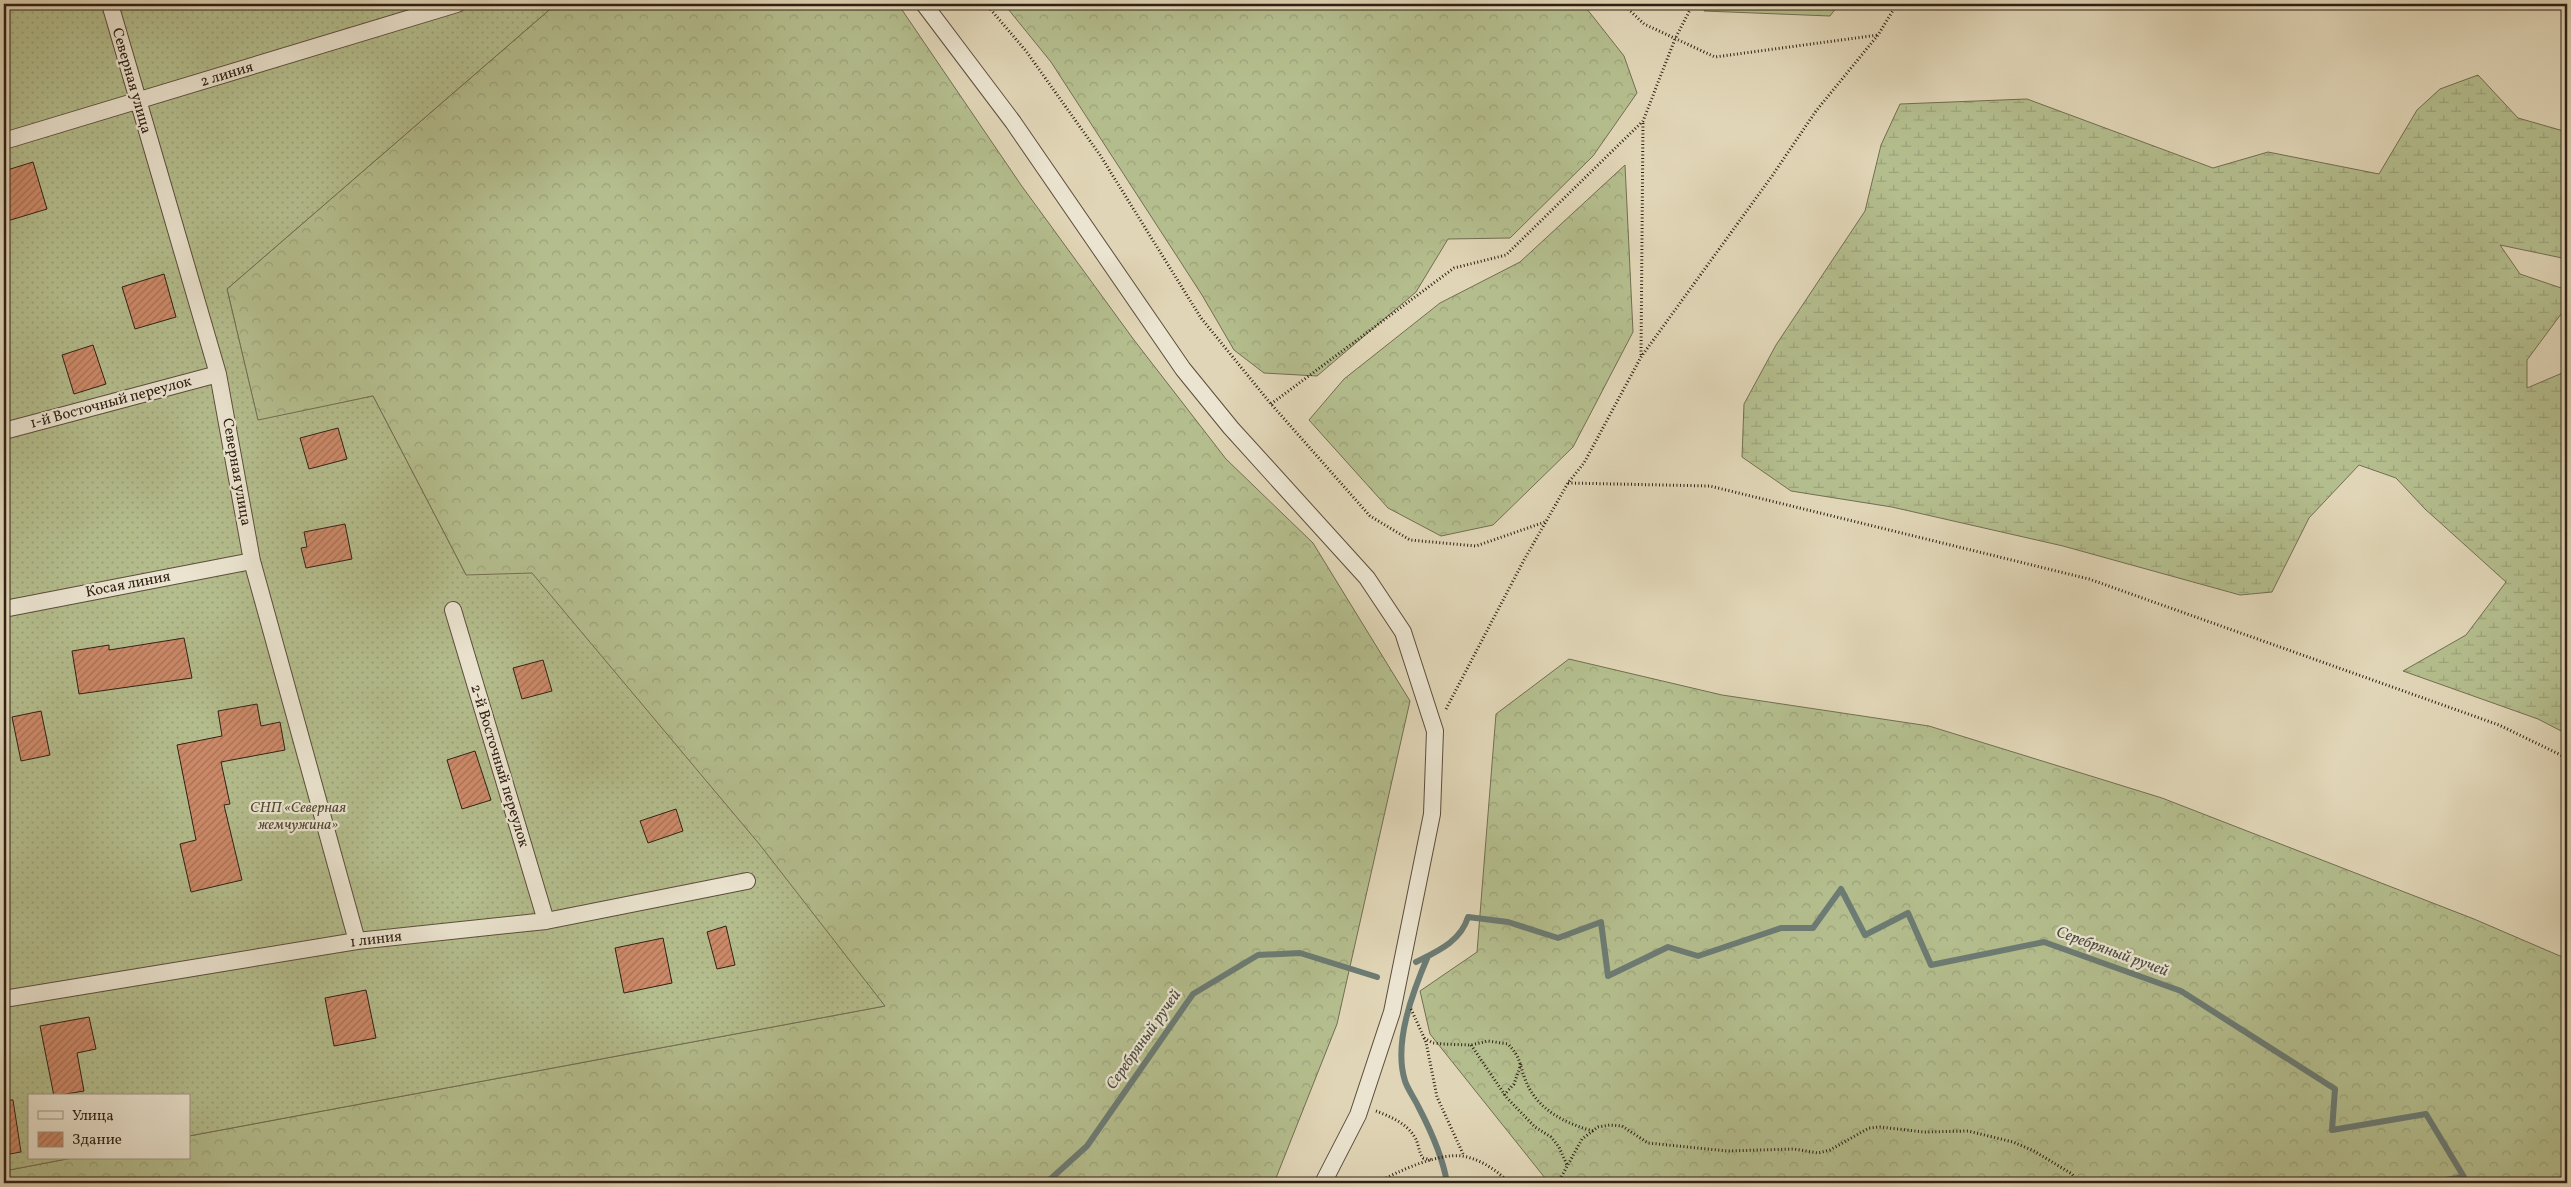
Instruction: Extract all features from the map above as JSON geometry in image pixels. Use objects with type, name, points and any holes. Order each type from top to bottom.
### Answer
[{"type":"street","name":"Северная улица","points":[[110,4],[137,103],[218,374],[252,560],[357,941]]},
{"type":"street","points":[[924,4],[1013,122],[1183,369],[1231,428],[1367,578],[1403,632],[1434,731],[1432,814],[1392,1012],[1362,1106],[1323,1183]]},
{"type":"street","name":"2 линия","points":[[4,141],[137,103],[453,5]]},
{"type":"street","name":"1-й Восточный переулок","points":[[4,431],[218,374]]},
{"type":"street","name":"Косая линия","points":[[4,610],[252,560]]},
{"type":"street","name":"2-й Восточный переулок","points":[[453,610],[546,921]]},
{"type":"street","name":"1 линия","points":[[4,1000],[357,941],[546,921],[747,881]]},
{"type":"path","points":[[986,4],[1026,51],[1100,155],[1201,318],[1271,404],[1370,516],[1410,540],[1476,546],[1546,522]]},
{"type":"path","points":[[1623,4],[1644,24],[1716,57],[1878,35]]},
{"type":"path","points":[[1641,356],[1643,121],[1676,39],[1693,4]]},
{"type":"path","points":[[1434,731],[1546,522],[1568,483],[1584,463],[1641,356],[1816,111],[1878,35],[1897,4]]},
{"type":"path","points":[[1271,404],[1454,268],[1506,254],[1643,121]]},
{"type":"path","points":[[1568,483],[1710,486],[2089,578],[2500,725],[2567,758]]},
{"type":"path","points":[[1410,1005],[1424,1038],[1437,1097],[1464,1156]]},
{"type":"path","points":[[1424,1038],[1433,1043],[1471,1045],[1488,1041],[1508,1044],[1522,1063],[1529,1086],[1551,1114],[1578,1128],[1593,1131]]},
{"type":"path","points":[[1471,1045],[1504,1094],[1535,1127],[1551,1137],[1559,1147],[1567,1165]]},
{"type":"path","points":[[1504,1094],[1514,1084],[1522,1063]]},
{"type":"path","points":[[1362,1106],[1386,1115],[1408,1129],[1415,1136],[1418,1151],[1423,1158],[1434,1160]]},
{"type":"path","points":[[1558,1183],[1582,1138],[1598,1128],[1622,1126],[1648,1143],[1727,1151],[1794,1149],[1818,1153],[1830,1150],[1869,1128],[1880,1127],[1924,1132],[1968,1131],[2013,1142],[2034,1150],[2072,1174],[2079,1183]]},
{"type":"path","points":[[1377,1183],[1407,1168],[1452,1156],[1464,1156],[1489,1166],[1510,1183]]},
{"type":"green space","name":"СНП «Северная жемчужина»","points":[[4,4],[556,4],[227,289],[258,420],[373,396],[466,575],[532,573],[760,845],[885,1006],[190,1136],[190,1094],[28,1094],[28,1160],[62,1160],[4,1171]]},
{"type":"green space","points":[[556,4],[898,4],[1021,185],[1134,340],[1226,459],[1313,543],[1410,701],[1337,1024],[1274,1183],[4,1183],[4,1171],[62,1160],[190,1160],[190,1136],[885,1006],[466,575],[373,396],[258,421],[227,289]]},
{"type":"green space","points":[[1004,4],[1583,4],[1624,56],[1637,93],[1593,156],[1510,238],[1448,239],[1416,292],[1317,376],[1264,373],[1234,350],[1202,295],[1051,62]]},
{"type":"green space","points":[[1707,4],[1839,4],[1830,16],[1704,11]]},
{"type":"green space","points":[[2478,75],[2518,118],[2567,132],[2567,259],[2500,245],[2520,274],[2567,290],[2567,306],[2527,360],[2527,388],[2567,371],[2567,734],[2538,719],[2403,671],[2466,635],[2506,582],[2425,509],[2396,478],[2359,465],[2309,518],[2272,592],[2240,595],[2063,546],[1892,507],[1791,491],[1742,457],[1744,404],[1776,345],[1865,211],[1881,145],[1900,104],[2027,99],[2213,168],[2268,152],[2379,174],[2417,110],[2440,89]]},
{"type":"green space","points":[[1625,165],[1633,332],[1573,447],[1493,525],[1441,536],[1388,508],[1309,420],[1344,379],[1440,303],[1520,262]]},
{"type":"green space","points":[[1569,659],[1722,695],[1929,726],[2162,798],[2474,919],[2567,959],[2567,1183],[1549,1183],[1430,1034],[1420,991],[1477,952],[1496,714]]},
{"type":"building","points":[[33,162],[47,209],[4,222],[4,171]]},
{"type":"building","points":[[164,274],[176,317],[135,329],[122,287]]},
{"type":"building","points":[[93,345],[106,384],[74,394],[62,355]]},
{"type":"building","points":[[338,428],[347,459],[309,469],[300,438]]},
{"type":"building","points":[[345,524],[352,559],[306,568],[301,548],[307,547],[304,532]]},
{"type":"building","points":[[184,638],[192,678],[79,694],[72,651],[109,645],[109,650]]},
{"type":"building","points":[[543,660],[552,691],[522,699],[513,668]]},
{"type":"building","points":[[257,704],[261,726],[280,722],[285,750],[221,762],[230,804],[224,805],[242,880],[191,892],[180,844],[196,840],[177,745],[222,736],[218,711]]},
{"type":"building","points":[[41,711],[50,755],[21,761],[12,717]]},
{"type":"building","points":[[475,751],[491,800],[462,809],[447,760]]},
{"type":"building","points":[[676,809],[683,831],[648,843],[640,821]]},
{"type":"building","points":[[726,926],[735,965],[717,969],[707,932]]},
{"type":"building","points":[[663,938],[672,983],[624,993],[615,948]]},
{"type":"building","points":[[366,990],[376,1038],[334,1046],[325,998]]},
{"type":"building","points":[[89,1017],[96,1049],[77,1053],[84,1091],[54,1094],[40,1026]]},
{"type":"building","points":[[4,1100],[13,1100],[21,1152],[4,1155]]},
{"type":"waterway","name":"Серебряный ручей","points":[[1416,962],[1454,939],[1460,933],[1468,917],[1508,922],[1558,938],[1601,922],[1608,976],[1668,947],[1698,956],[1781,928],[1813,928],[1841,889],[1865,935],[1908,913],[1931,965],[2044,942],[2181,991],[2335,1089],[2332,1130],[2426,1114],[2464,1177],[2427,1183]]},
{"type":"waterway","name":"Серебряный ручей","points":[[1046,1183],[1087,1146],[1193,994],[1258,955],[1300,953],[1377,977]]},
{"type":"waterway","points":[[1428,956],[1406,1017],[1401,1050],[1402,1066],[1406,1084],[1436,1145],[1447,1183]]}]
